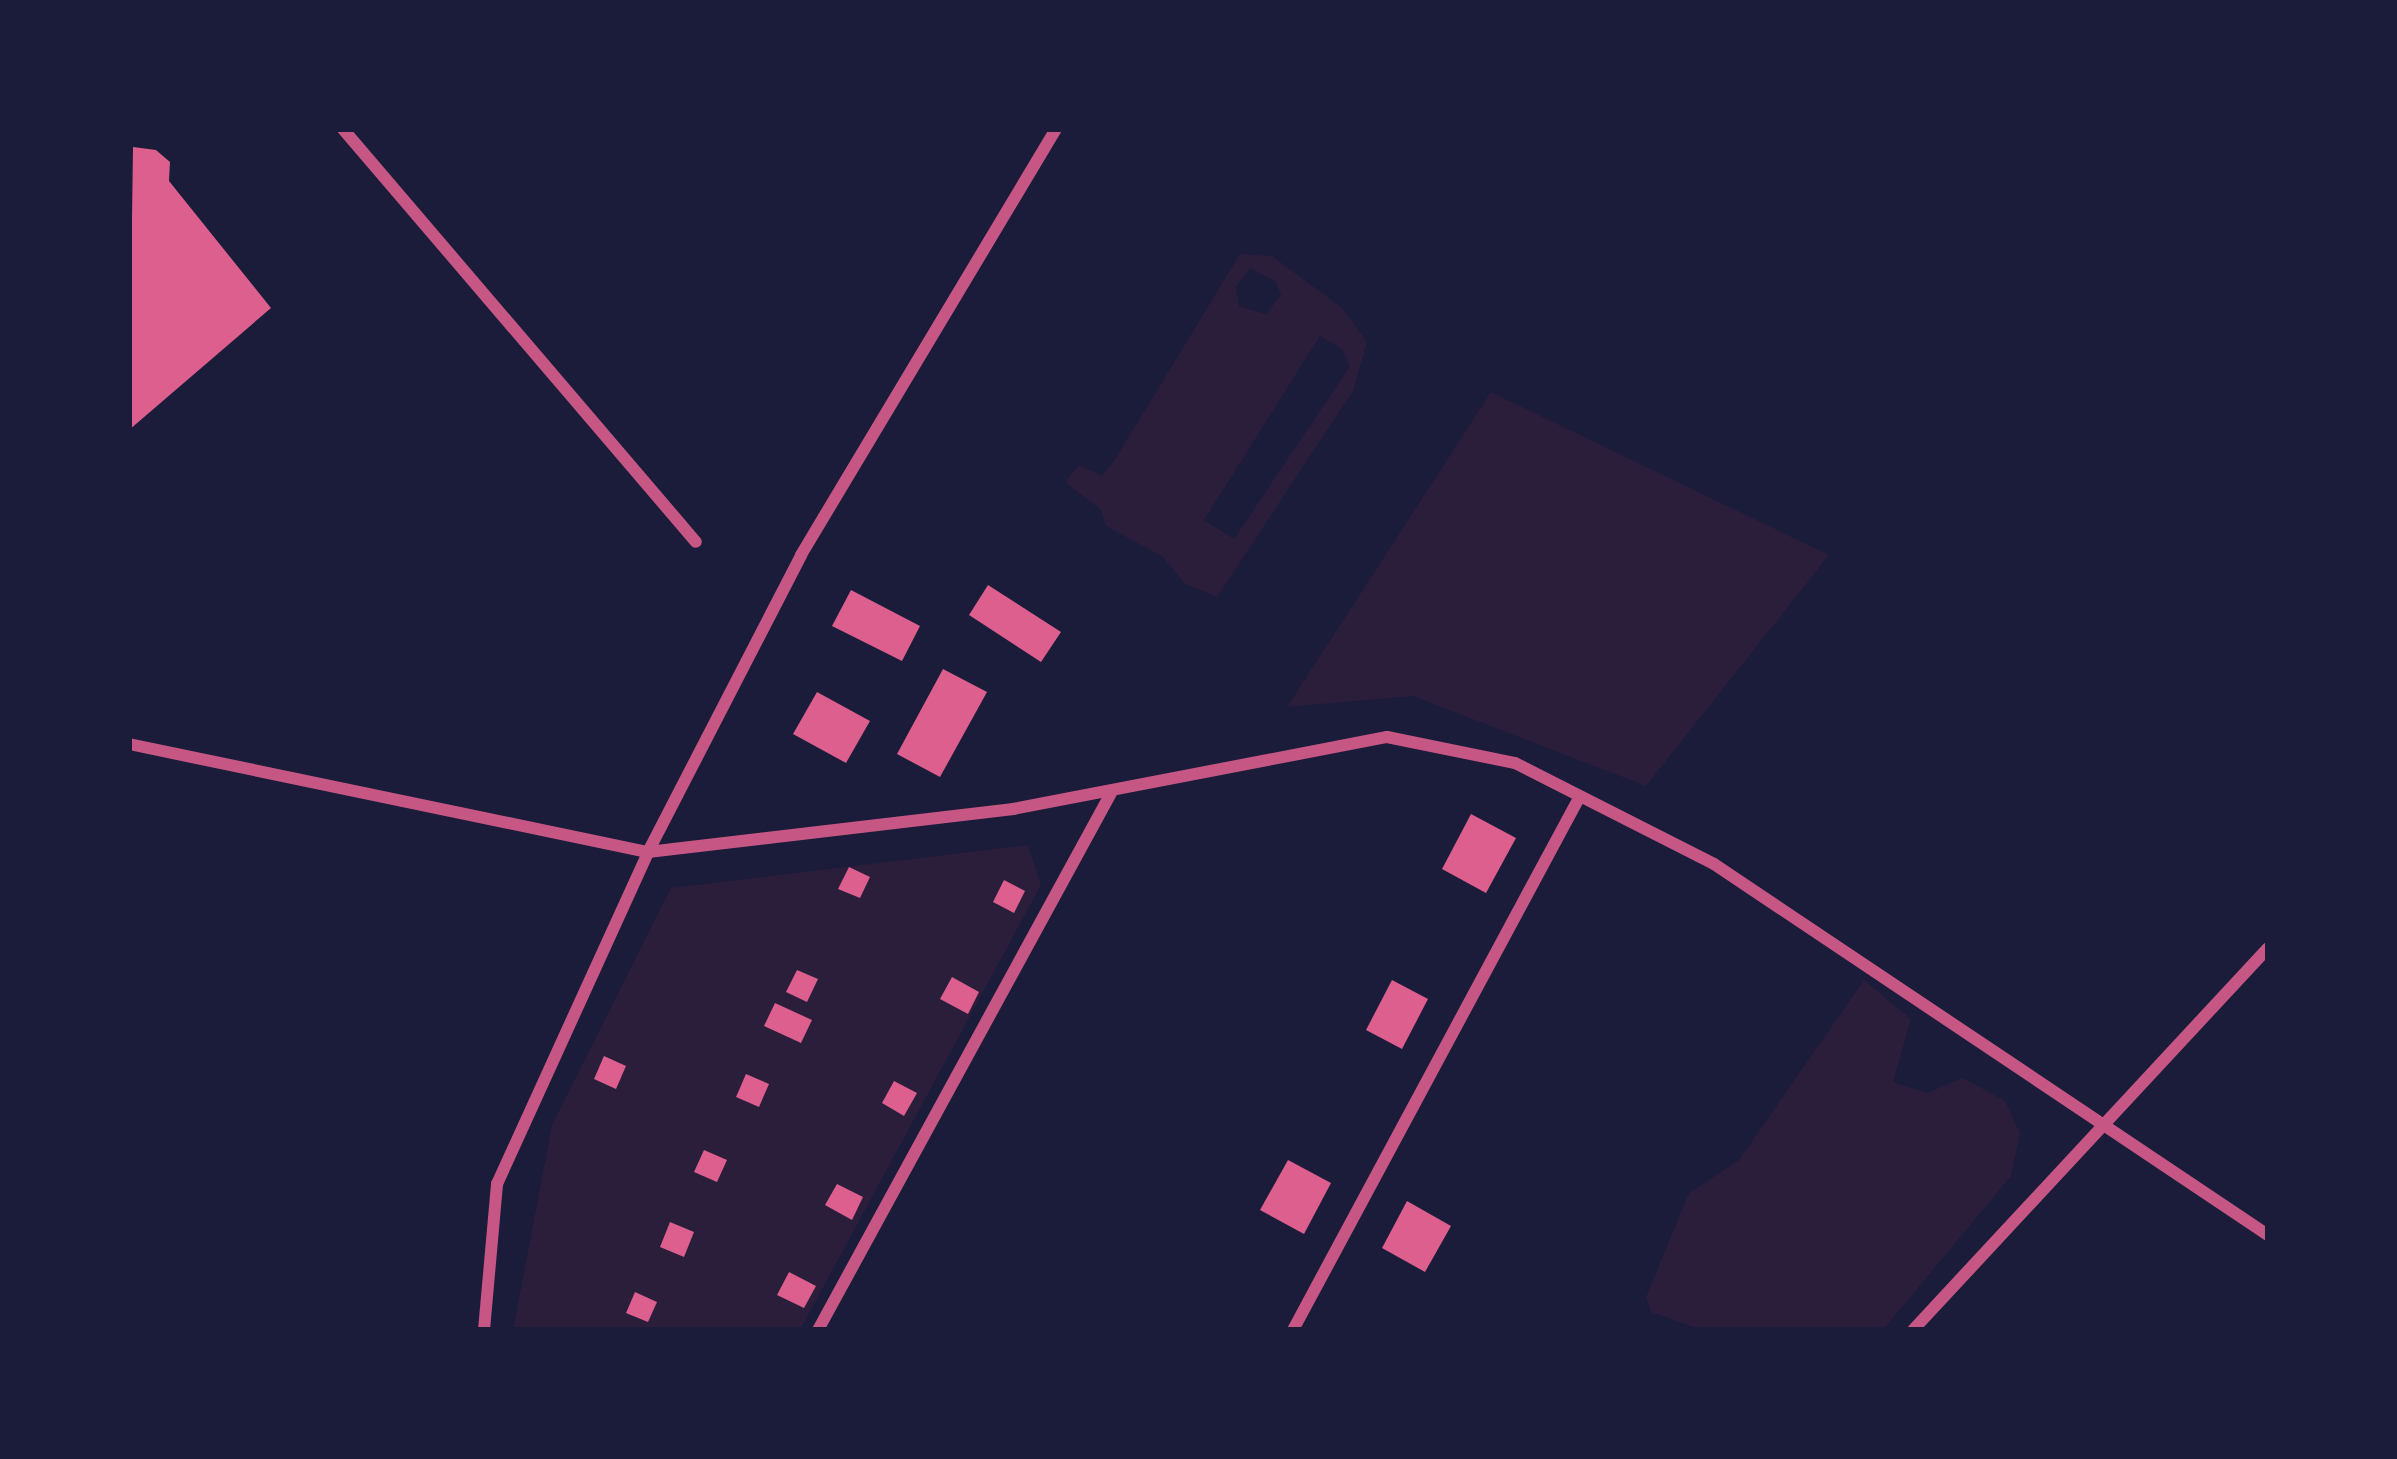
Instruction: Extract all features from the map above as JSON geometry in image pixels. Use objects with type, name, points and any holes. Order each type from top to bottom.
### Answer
[{"type":"street","points":[[343,129],[696,542]]},
{"type":"street","points":[[484,1330],[496,1184],[649,852],[801,555],[1055,129]]},
{"type":"street","points":[[129,744],[649,852],[1111,793],[1388,737],[1515,764],[1714,864],[2107,1120],[2268,1235]]},
{"type":"street","points":[[818,1330],[1111,793]]},
{"type":"street","points":[[1293,1330],[1579,798]]},
{"type":"street","points":[[1913,1330],[2268,948]]},
{"type":"shaded area","points":[[1240,254],[1272,256],[1342,308],[1367,342],[1353,391],[1217,597],[1185,584],[1163,557],[1106,526],[1101,510],[1065,482],[1079,465],[1102,476]],"holes":[[[1250,268],[1276,282],[1281,295],[1266,314],[1239,306],[1236,287]],[[1320,336],[1342,349],[1350,366],[1234,539],[1204,520]]]},
{"type":"shaded area","points":[[1491,392],[1829,555],[1646,786],[1413,696],[1287,707]]},
{"type":"shaded area","points":[[1028,845],[1041,885],[800,1330],[513,1330],[552,1125],[671,888]]},
{"type":"shaded area","points":[[1864,980],[1911,1019],[1893,1082],[1927,1093],[1963,1078],[2005,1101],[2020,1133],[2011,1176],[1883,1330],[1702,1330],[1651,1312],[1646,1297],[1689,1193],[1739,1160]]},
{"type":"building","points":[[133,147],[156,150],[170,162],[169,181],[271,308],[129,430]]},
{"type":"building","points":[[988,585],[1061,632],[1041,662],[969,615]]},
{"type":"building","points":[[851,590],[920,626],[902,661],[832,626]]},
{"type":"building","points":[[943,669],[987,692],[940,777],[897,754]]},
{"type":"building","points":[[817,692],[870,721],[846,763],[793,734]]},
{"type":"building","points":[[1471,814],[1516,838],[1486,893],[1442,869]]},
{"type":"building","points":[[849,867],[870,877],[860,898],[838,889]]},
{"type":"building","points":[[1004,880],[1025,891],[1014,913],[993,902]]},
{"type":"building","points":[[797,970],[818,979],[807,1002],[786,992]]},
{"type":"building","points":[[952,977],[979,992],[968,1014],[940,999]]},
{"type":"building","points":[[1392,980],[1428,999],[1402,1049],[1366,1030]]},
{"type":"building","points":[[775,1003],[812,1020],[801,1043],[764,1026]]},
{"type":"building","points":[[604,1056],[626,1066],[616,1089],[594,1079]]},
{"type":"building","points":[[746,1074],[769,1084],[759,1107],[736,1097]]},
{"type":"building","points":[[894,1081],[917,1093],[904,1116],[882,1103]]},
{"type":"building","points":[[704,1150],[727,1160],[717,1182],[694,1172]]},
{"type":"building","points":[[1288,1160],[1331,1183],[1304,1234],[1260,1210]]},
{"type":"building","points":[[837,1184],[863,1197],[852,1220],[825,1205]]},
{"type":"building","points":[[1407,1201],[1451,1226],[1425,1272],[1382,1248]]},
{"type":"building","points":[[670,1222],[694,1232],[684,1257],[660,1247]]},
{"type":"building","points":[[789,1272],[816,1286],[804,1308],[777,1295]]},
{"type":"building","points":[[635,1292],[657,1302],[648,1322],[626,1313]]}]
